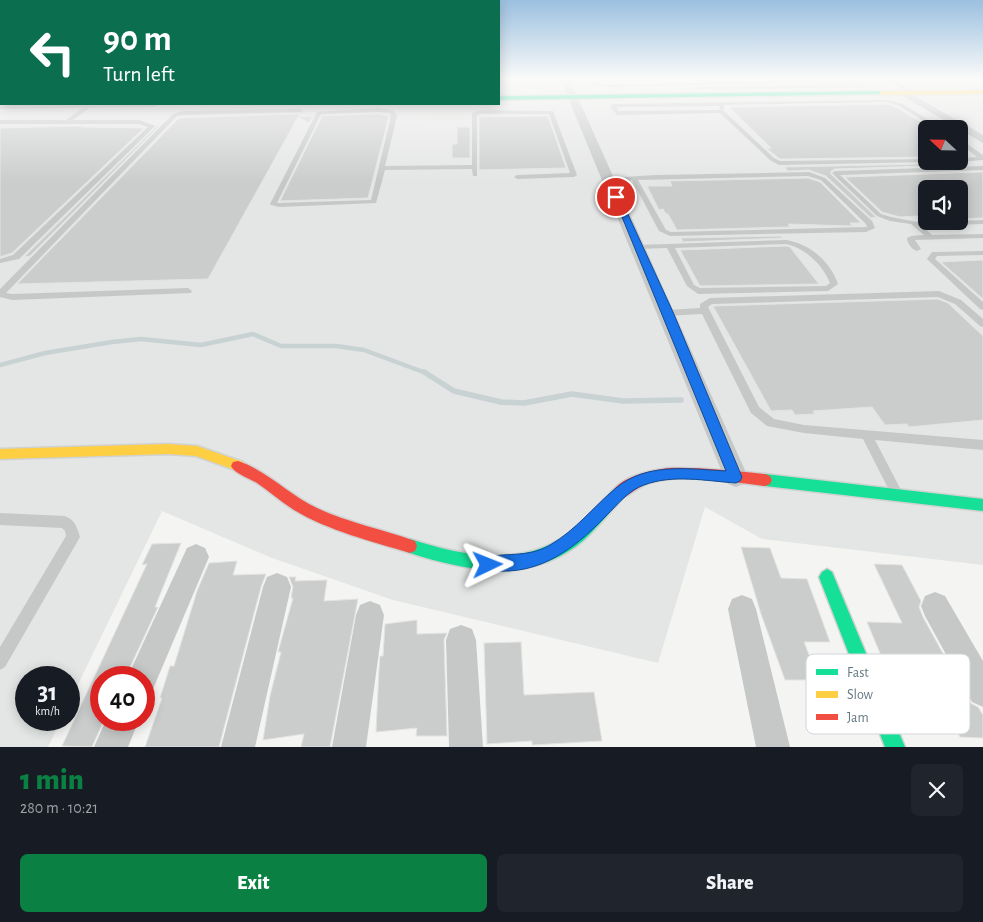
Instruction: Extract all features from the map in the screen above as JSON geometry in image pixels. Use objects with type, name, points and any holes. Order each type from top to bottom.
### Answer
[{"type":"street","points":[[579,113],[668,312],[736,477]]},
{"type":"street","points":[[940,113],[983,140]]},
{"type":"street","points":[[0,454],[168,449],[197,451],[243,468],[268,483],[298,505],[326,519],[422,550],[488,565],[523,563],[553,552],[581,531],[622,491],[638,481],[675,473],[736,477],[983,504]]},
{"type":"street","points":[[147,666],[196,557]]},
{"type":"street","points":[[827,577],[858,654]]},
{"type":"street","points":[[238,747],[277,587]]},
{"type":"street","points":[[935,606],[962,654]]},
{"type":"street","points":[[742,609],[773,747]]},
{"type":"street","points":[[350,747],[370,615]]},
{"type":"street","points":[[461,640],[466,747]]},
{"type":"street","points":[[970,668],[983,691]]},
{"type":"street","points":[[111,747],[118,731]]},
{"type":"street","points":[[890,734],[895,747]]},
{"type":"lane","points":[[66,123],[80,113]]},
{"type":"lane","points":[[188,291],[12,297],[2,295],[2,292],[175,116],[191,113]]},
{"type":"lane","points":[[320,113],[273,204],[372,203],[375,200],[394,115],[392,113]]},
{"type":"lane","points":[[475,175],[474,114],[478,113]]},
{"type":"lane","points":[[517,177],[574,174],[553,113]]},
{"type":"lane","points":[[726,113],[772,159],[779,163],[918,161]]},
{"type":"lane","points":[[914,113],[925,120]]},
{"type":"lane","points":[[0,122],[139,122],[152,126],[16,257],[0,262]]},
{"type":"lane","points":[[968,147],[983,158],[968,159]]},
{"type":"lane","points":[[382,168],[474,167]]},
{"type":"lane","points":[[983,168],[835,173],[879,215],[916,224],[983,222]]},
{"type":"lane","points":[[608,180],[635,180],[655,177],[814,175],[823,179],[869,223],[871,228],[866,230],[670,234],[664,231],[635,180]]},
{"type":"lane","points":[[916,224],[930,237]]},
{"type":"lane","points":[[954,236],[979,253]]},
{"type":"lane","points":[[917,249],[910,239],[983,236]]},
{"type":"lane","points":[[638,248],[670,246],[795,243],[810,251],[834,284],[828,288],[698,291],[691,286],[670,246]]},
{"type":"lane","points":[[979,253],[935,254],[931,259],[983,307]]},
{"type":"lane","points":[[983,324],[958,302],[940,294],[710,301],[704,304],[704,311],[751,404],[765,420],[786,427],[983,445]]},
{"type":"lane","points":[[668,312],[704,311]]},
{"type":"lane","points":[[867,435],[898,495]]},
{"type":"lane","points":[[0,519],[65,522],[71,528],[73,537],[0,662]]},
{"type":"shaded area","points":[[0,113],[983,113],[983,565],[762,539],[705,507],[658,663],[393,600],[272,558],[162,511],[80,680],[80,666],[15,666],[15,731],[56,731],[48,747],[0,747]]},
{"type":"shaded area","points":[[426,113],[464,113],[464,121],[425,121]]},
{"type":"building","points":[[735,113],[906,113],[918,120],[918,157],[780,159],[766,148],[771,148]]},
{"type":"building","points":[[300,114],[208,279],[17,284],[179,118]]},
{"type":"building","points":[[378,114],[389,116],[368,198],[280,201],[322,116]]},
{"type":"building","points":[[313,116],[309,123],[298,117]]},
{"type":"building","points":[[548,116],[566,168],[479,170],[479,117]]},
{"type":"building","points":[[83,126],[81,127],[144,128],[12,253],[0,257],[0,128]]},
{"type":"building","points":[[159,126],[30,256],[24,257]]},
{"type":"building","points":[[457,127],[470,127],[470,158],[452,158],[452,144],[457,144]]},
{"type":"building","points":[[918,164],[918,166],[835,169],[831,171],[831,174],[876,217],[871,218],[826,176],[809,170],[788,171],[785,167]]},
{"type":"building","points":[[983,172],[983,218],[968,219],[968,180],[918,180],[918,217],[900,217],[882,212],[845,177]]},
{"type":"building","points":[[808,178],[820,182],[861,223],[850,223],[852,226],[788,224],[790,227],[677,230],[668,214],[663,209],[659,210],[647,186],[672,186],[670,181]]},
{"type":"building","points":[[781,236],[783,238],[683,242],[681,238]]},
{"type":"building","points":[[790,247],[819,284],[700,286],[680,250]]},
{"type":"building","points":[[983,260],[983,299],[941,262],[959,261]]},
{"type":"building","points":[[938,299],[948,303],[983,336],[983,420],[909,427],[907,424],[885,425],[872,407],[813,411],[815,414],[795,415],[792,410],[771,411],[713,306]]},
{"type":"building","points":[[181,543],[155,607],[158,607],[131,666],[99,666],[147,564],[142,565],[152,544]]},
{"type":"building","points":[[741,547],[770,548],[781,578],[807,579],[830,642],[804,642],[809,654],[806,654],[806,680],[785,680],[761,614]]},
{"type":"building","points":[[237,561],[233,575],[266,574],[219,747],[145,747],[151,731],[155,731],[155,718],[170,666],[174,666],[197,591],[209,563]]},
{"type":"building","points":[[874,564],[902,565],[921,601],[919,607],[923,617],[943,654],[880,654],[867,622],[902,623]]},
{"type":"building","points":[[289,577],[296,577],[295,581],[327,580],[324,601],[358,599],[330,747],[301,747],[304,734],[263,740],[270,696],[281,652],[278,652],[293,598],[291,598],[293,587]]},
{"type":"building","points":[[417,620],[417,634],[447,633],[444,640],[447,736],[416,736],[417,728],[376,732],[380,656],[383,656],[385,624]]},
{"type":"building","points":[[521,642],[524,695],[594,692],[602,741],[532,745],[532,741],[487,744],[484,643]]},
{"type":"building","points":[[90,686],[90,731],[99,731],[92,747],[62,746],[69,731],[80,731],[80,707]]},
{"type":"building","points":[[970,703],[978,707],[983,715],[983,738],[960,737],[958,734],[970,734]]},
{"type":"waterway","points":[[0,365],[45,353],[112,342],[141,339],[201,345],[253,334],[281,346],[336,346],[364,350],[425,373]]},
{"type":"waterway","points":[[425,373],[454,391],[501,402],[524,403],[572,394],[623,401],[681,400]]},
{"type":"traffic: fast","points":[[765,480],[983,505]]},
{"type":"traffic: fast","points":[[410,546],[431,553],[472,562],[492,564],[532,559],[572,540],[618,494]]},
{"type":"traffic: fast","points":[[827,577],[858,654]]},
{"type":"traffic: fast","points":[[890,734],[895,747]]},
{"type":"traffic: slow","points":[[0,454],[168,449],[197,451],[238,466]]},
{"type":"traffic: jam","points":[[238,466],[255,474],[291,501],[312,513],[339,524],[410,546]]},
{"type":"traffic: jam","points":[[618,494],[632,484],[649,477],[668,474],[709,474],[765,480]]},
{"type":"route","points":[[488,565],[523,563],[553,552],[573,539],[613,499],[638,481],[663,474],[675,473],[698,473],[736,477],[668,312],[616,197]]}]
